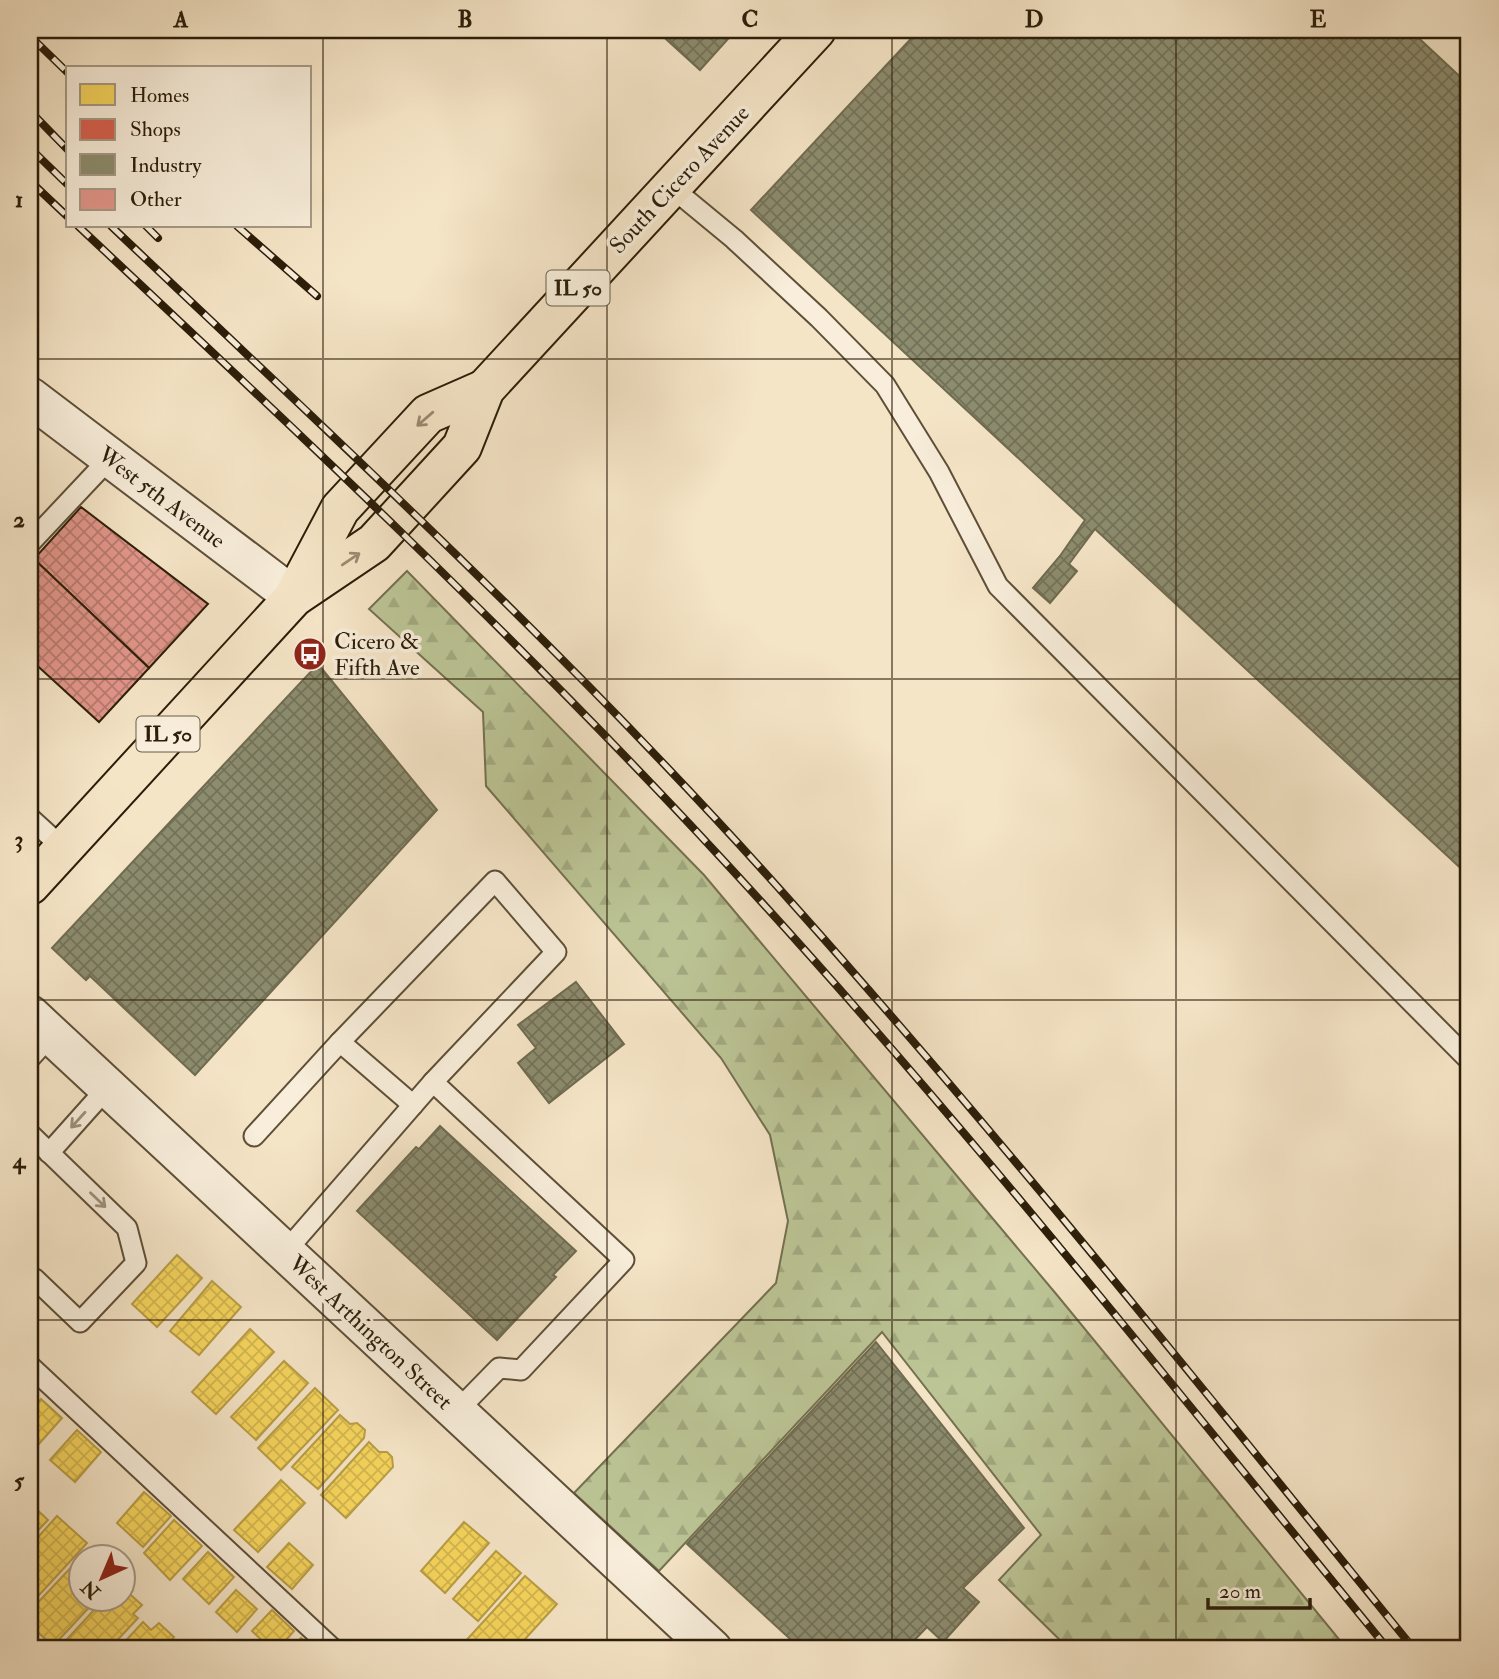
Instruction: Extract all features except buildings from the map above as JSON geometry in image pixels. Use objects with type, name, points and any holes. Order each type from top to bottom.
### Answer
[{"type":"main road","name":"South Cicero Avenue","points":[[30,885],[294,597],[340,509],[428,414],[485,389],[816,30]]},
{"type":"street","name":"West 5th Avenue","points":[[30,397],[294,597]]},
{"type":"street","name":"West Arthington Street","points":[[37,1036],[108,1087],[712,1649]]},
{"type":"lane","points":[[671,187],[734,239],[819,318],[885,385],[939,472],[998,586],[1469,1060]]},
{"type":"lane","points":[[30,543],[110,458]]},
{"type":"lane","points":[[30,818],[64,848]]},
{"type":"lane","points":[[254,1136],[495,881],[556,953],[433,1082],[285,1252]]},
{"type":"lane","points":[[340,1042],[413,1105]]},
{"type":"lane","points":[[433,1082],[624,1260],[520,1370],[499,1368],[456,1412]]},
{"type":"lane","points":[[49,1153],[108,1087]]},
{"type":"lane","points":[[30,1134],[127,1228],[135,1263],[80,1322],[35,1279]]},
{"type":"lane","points":[[30,1366],[333,1649]]},
{"type":"green space","points":[[407,571],[704,875],[1057,1295],[1347,1649],[1069,1649],[999,1580],[1041,1535],[882,1332],[659,1571],[574,1493],[776,1283],[788,1221],[770,1135],[721,1058],[486,786],[483,712],[369,609]]},
{"type":"railway","points":[[30,36],[66,71]]},
{"type":"railway","points":[[30,111],[66,148]]},
{"type":"railway","points":[[30,148],[66,183]]},
{"type":"railway","points":[[30,181],[66,215]]},
{"type":"railway","points":[[80,228],[487,616],[723,860],[979,1151],[1388,1649]]},
{"type":"railway","points":[[113,228],[459,557],[629,727],[711,814],[952,1086],[1414,1649]]},
{"type":"railway","points":[[148,228],[158,238]]},
{"type":"railway","points":[[239,228],[317,296]]},
{"type":"place","name":"Cicero & Fifth Ave","points":[[310,654]]}]
